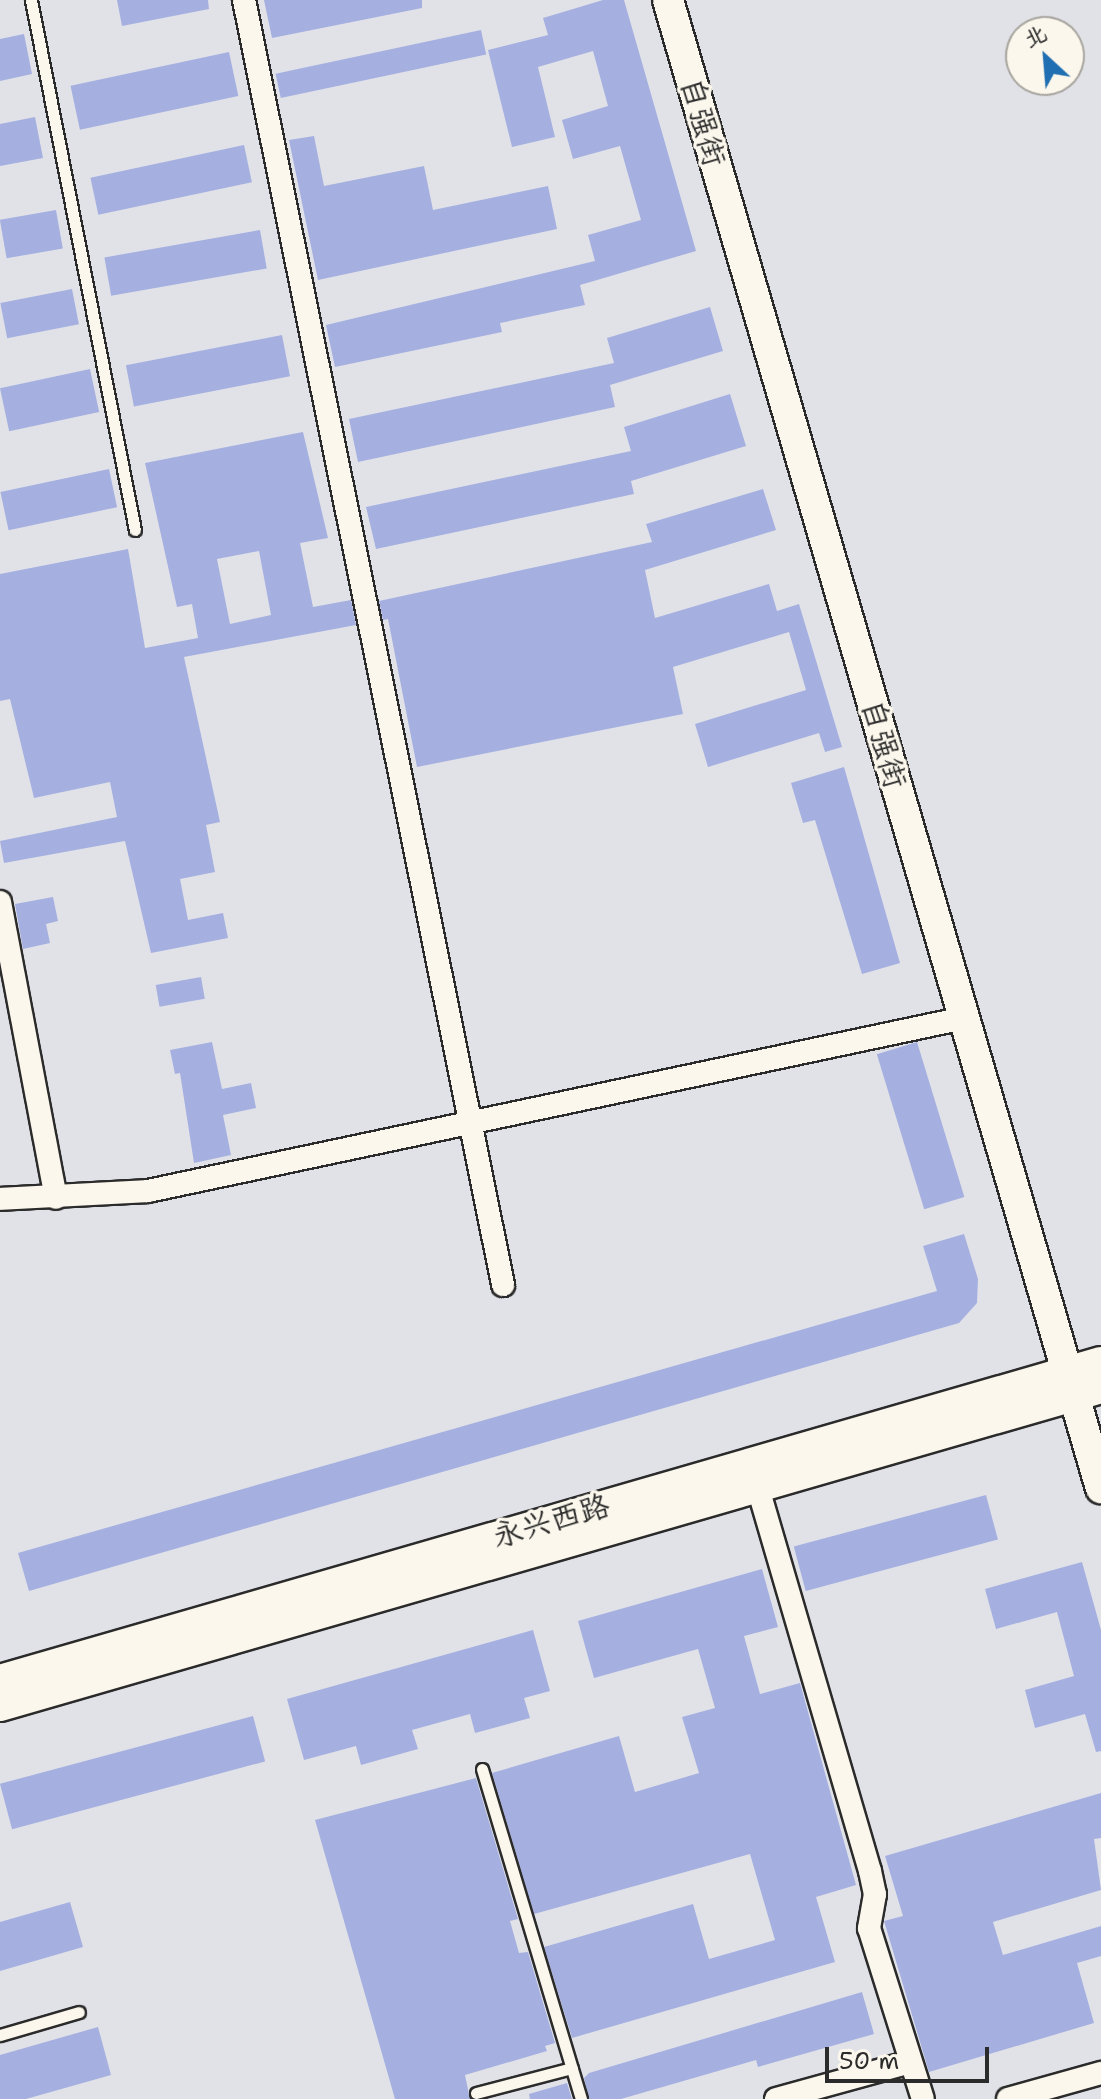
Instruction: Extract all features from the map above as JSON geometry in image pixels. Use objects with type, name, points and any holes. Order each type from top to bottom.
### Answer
[{"type":"main road","name":"自强街","points":[[668,0],[964,1018],[1081,1385],[1101,1488]]},
{"type":"main road","name":"永兴西路","points":[[0,1706],[758,1488],[1081,1385],[1101,1362]]},
{"type":"main road","name":"永兴西路","points":[[0,1680],[1081,1385]]},
{"type":"street","points":[[244,0],[503,1285]]},
{"type":"street","points":[[0,902],[56,1198]]},
{"type":"street","points":[[0,1199],[148,1191],[964,1018]]},
{"type":"street","points":[[758,1488],[870,1871],[875,1894],[869,1928],[923,2099]]},
{"type":"street","points":[[776,2099],[910,2062]]},
{"type":"street","points":[[1008,2099],[1101,2073]]},
{"type":"lane","points":[[31,0],[135,530]]},
{"type":"lane","points":[[482,1769],[581,2099]]},
{"type":"lane","points":[[0,2035],[79,2012]]},
{"type":"lane","points":[[476,2093],[572,2068]]},
{"type":"building","points":[[117,0],[208,0],[209,9],[122,26]]},
{"type":"building","points":[[264,0],[422,0],[422,8],[272,38]]},
{"type":"building","points":[[603,0],[624,0],[696,251],[580,285],[585,305],[500,323],[502,332],[335,367],[326,325],[595,261],[588,235],[641,220],[620,146],[573,159],[562,120],[608,106],[593,51],[538,67],[555,137],[512,147],[488,50],[548,35],[543,18]]},
{"type":"building","points":[[481,30],[486,54],[281,98],[276,74]]},
{"type":"building","points":[[24,34],[32,74],[0,81],[0,39]]},
{"type":"building","points":[[229,52],[238,96],[80,130],[71,86]]},
{"type":"building","points":[[35,117],[43,158],[0,166],[0,124]]},
{"type":"building","points":[[314,136],[324,186],[424,166],[433,210],[548,186],[557,229],[318,280],[289,140]]},
{"type":"building","points":[[244,145],[252,182],[98,215],[90,178]]},
{"type":"building","points":[[56,210],[63,248],[7,258],[0,220]]},
{"type":"building","points":[[260,230],[267,268],[111,296],[104,257]]},
{"type":"building","points":[[72,289],[79,324],[7,338],[0,303]]},
{"type":"building","points":[[710,307],[723,351],[610,385],[615,407],[358,462],[349,419],[614,363],[607,338]]},
{"type":"building","points":[[282,335],[290,376],[134,407],[126,365]]},
{"type":"building","points":[[90,369],[99,412],[9,431],[0,388]]},
{"type":"building","points":[[730,394],[746,446],[631,481],[634,494],[376,549],[366,507],[631,451],[624,427]]},
{"type":"building","points":[[303,432],[328,538],[300,543],[313,607],[351,600],[356,625],[184,657],[220,822],[206,825],[215,872],[180,879],[188,920],[223,913],[228,938],[151,953],[125,841],[4,863],[0,841],[117,817],[110,782],[34,798],[10,699],[0,701],[0,574],[128,549],[145,648],[198,638],[192,604],[177,607],[145,463]],"holes":[[[259,551],[271,615],[230,624],[217,559]]]},
{"type":"building","points":[[109,469],[117,507],[9,530],[0,492]]},
{"type":"building","points":[[763,489],[776,530],[645,570],[655,618],[769,584],[777,611],[799,604],[842,747],[825,752],[819,733],[708,767],[695,724],[806,690],[789,632],[673,667],[683,714],[417,767],[388,619],[383,620],[379,601],[652,542],[646,524]]},
{"type":"building","points":[[844,767],[900,963],[862,974],[815,820],[803,823],[791,783]]},
{"type":"building","points":[[53,897],[58,921],[46,924],[50,943],[23,949],[15,904]]},
{"type":"building","points":[[201,977],[205,999],[160,1007],[156,985]]},
{"type":"building","points":[[212,1042],[222,1089],[251,1083],[256,1108],[223,1115],[231,1155],[194,1163],[180,1073],[175,1074],[170,1050]]},
{"type":"building","points":[[917,1042],[964,1197],[924,1209],[877,1054]]},
{"type":"building","points":[[964,1234],[978,1279],[977,1303],[959,1323],[29,1591],[18,1553],[937,1291],[923,1246]]},
{"type":"building","points":[[986,1495],[998,1539],[806,1591],[794,1547]]},
{"type":"building","points":[[1082,1562],[1101,1630],[1101,1751],[1096,1752],[1085,1714],[1035,1728],[1025,1690],[1074,1676],[1057,1612],[996,1629],[985,1589]]},
{"type":"building","points":[[762,1569],[778,1627],[744,1636],[760,1694],[800,1683],[856,1885],[816,1897],[835,1962],[572,2038],[544,1947],[693,1904],[709,1959],[775,1940],[750,1854],[534,1914],[492,1773],[619,1736],[635,1792],[699,1773],[682,1717],[715,1708],[698,1649],[594,1678],[578,1621]]},
{"type":"building","points":[[533,1630],[550,1691],[524,1698],[530,1718],[475,1733],[470,1714],[412,1730],[418,1749],[361,1765],[356,1746],[304,1760],[287,1699]]},
{"type":"building","points":[[253,1716],[265,1761],[12,1829],[0,1784]]},
{"type":"building","points":[[476,1778],[518,1919],[510,1921],[519,1953],[528,1952],[555,2043],[545,2046],[547,2051],[465,2075],[470,2099],[395,2099],[315,1820]]},
{"type":"building","points":[[1101,1793],[1101,1838],[1094,1839],[1101,1890],[993,1922],[1003,1955],[1101,1926],[1101,1956],[1077,1963],[1094,2023],[929,2072],[884,1921],[903,1916],[885,1856]]},
{"type":"building","points":[[70,1902],[83,1947],[0,1971],[0,1922]]},
{"type":"building","points":[[862,1992],[874,2034],[758,2067],[756,2060],[621,2099],[589,2099],[584,2078],[589,2073]]},
{"type":"building","points":[[98,2027],[111,2075],[26,2099],[0,2099],[0,2055]]},
{"type":"building","points":[[567,2083],[572,2099],[530,2099],[529,2094]]}]
